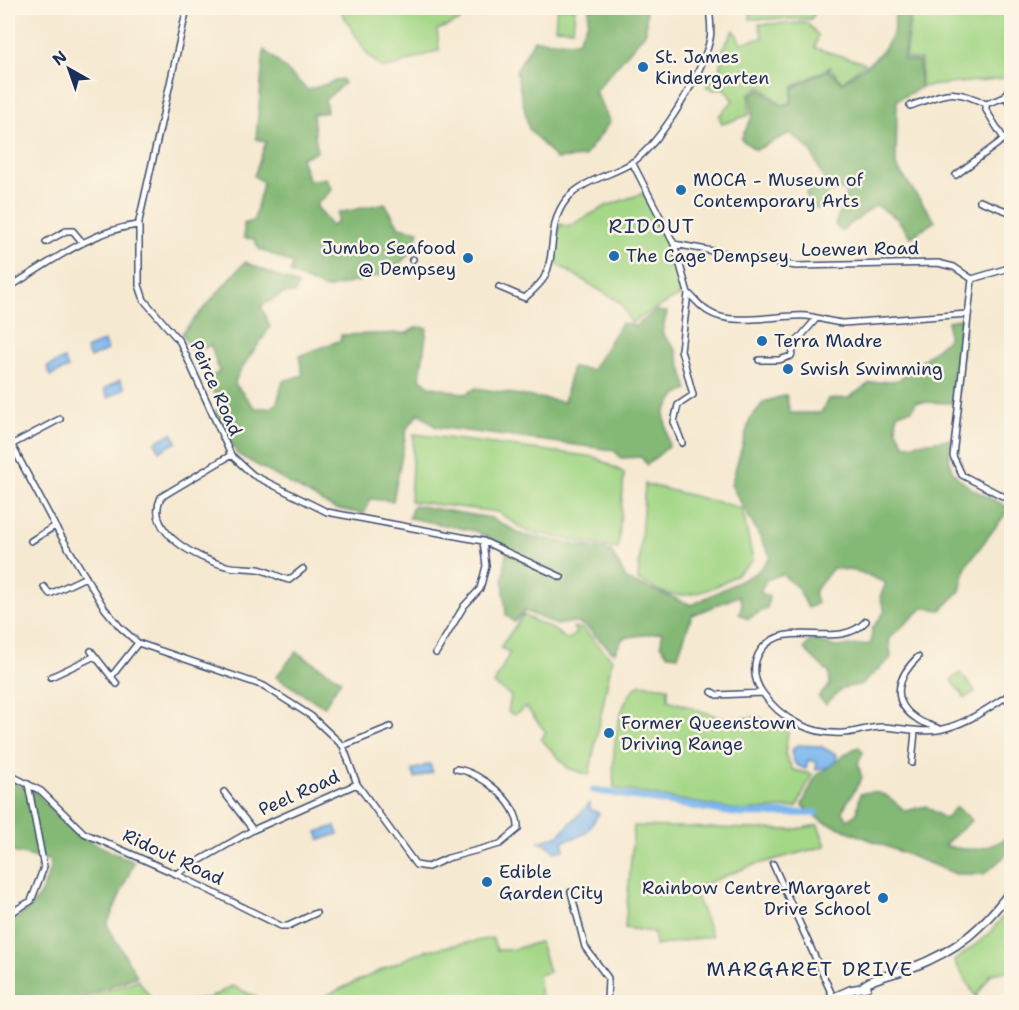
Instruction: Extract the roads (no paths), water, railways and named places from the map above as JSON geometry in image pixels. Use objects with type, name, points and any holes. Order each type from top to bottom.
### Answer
[{"type":"street","name":"Peirce Road","points":[[187,8],[138,225],[140,294],[180,342],[231,455],[253,475],[334,515],[483,541],[561,577]]},
{"type":"street","points":[[499,287],[525,298],[543,280],[553,228],[567,200],[582,187],[632,162],[670,119],[693,83],[711,37],[709,8]]},
{"type":"street","points":[[1011,85],[1005,93],[1005,98],[1011,107]]},
{"type":"street","points":[[910,106],[952,92],[964,93],[986,104],[1005,98]]},
{"type":"street","points":[[986,104],[986,110],[1004,140],[1011,142]]},
{"type":"street","points":[[956,175],[1004,140]]},
{"type":"street","points":[[632,162],[674,244],[688,293],[681,350],[693,395],[678,405],[674,422],[682,443]]},
{"type":"street","points":[[980,201],[1011,213]]},
{"type":"street","points":[[8,288],[83,243],[116,227],[138,225]]},
{"type":"street","points":[[46,242],[66,231],[73,231],[83,243]]},
{"type":"street","name":"Loewen Road","points":[[674,244],[796,266],[938,263],[954,267],[972,279]]},
{"type":"street","points":[[1011,267],[972,279],[952,456],[962,475],[1011,501]]},
{"type":"street","points":[[688,293],[709,312],[721,317],[755,319],[808,316],[843,323],[968,314]]},
{"type":"street","points":[[759,360],[787,358],[797,341],[816,319]]},
{"type":"street","points":[[11,445],[60,420]]},
{"type":"street","points":[[8,438],[55,526],[113,620],[138,643],[264,686],[311,716],[343,746],[357,784],[412,862],[422,867],[500,843],[518,829],[516,817],[487,781],[469,772],[456,769]]},
{"type":"street","points":[[231,455],[161,497],[157,513],[161,524],[170,537],[185,548],[226,566],[258,569],[289,580],[303,569]]},
{"type":"street","points":[[31,541],[55,526]]},
{"type":"street","points":[[436,653],[464,606],[480,589],[486,566],[483,541]]},
{"type":"street","points":[[44,587],[50,594],[86,577]]},
{"type":"street","points":[[866,621],[860,628],[847,635],[786,635],[768,643],[755,661],[754,675],[762,693],[781,715],[795,723],[826,733],[845,734],[883,727],[915,731],[940,729],[970,719],[1011,693]]},
{"type":"street","points":[[111,677],[138,643]]},
{"type":"street","points":[[51,677],[93,654],[117,684]]},
{"type":"street","points":[[918,657],[902,675],[900,682],[902,702],[919,721],[940,729]]},
{"type":"street","points":[[712,692],[717,695],[762,693]]},
{"type":"street","points":[[343,746],[390,727]]},
{"type":"street","points":[[912,763],[915,731]]},
{"type":"street","name":"Ridout Road","points":[[8,774],[41,791],[84,833],[176,874],[281,926],[288,926],[316,913]]},
{"type":"street","points":[[8,904],[14,911],[31,901],[44,867],[28,784]]},
{"type":"street","name":"Peel Road","points":[[176,874],[253,830],[357,784]]},
{"type":"street","name":"Peel Road","points":[[224,792],[253,830]]},
{"type":"street","points":[[773,864],[833,997]]},
{"type":"street","points":[[823,1002],[863,986],[884,981],[957,946],[992,915],[1011,889]]},
{"type":"street","points":[[571,892],[585,947],[608,978],[607,1002]]},
{"type":"water","points":[[104,341],[107,350],[90,358],[86,349]]},
{"type":"water","points":[[64,359],[68,368],[50,376],[47,367]]},
{"type":"water","points":[[120,380],[125,388],[108,398],[104,389]]},
{"type":"water","points":[[172,433],[177,442],[160,451],[155,442]]},
{"type":"water","points":[[797,745],[820,746],[837,755],[836,761],[829,767],[816,770],[817,762],[808,760],[806,769],[802,768],[795,763],[791,751]]},
{"type":"water","points":[[430,764],[433,772],[415,778],[412,770]]},
{"type":"water","points":[[590,803],[590,809],[599,813],[585,833],[564,841],[564,850],[554,852],[549,846],[539,842],[559,835]]},
{"type":"water","points":[[335,826],[338,834],[320,840],[317,832]]},
{"type":"waterway","points":[[593,790],[741,814],[815,813]]},
{"type":"place","name":"St. James Kindergarten","points":[[643,67]]},
{"type":"place","name":"MOCA - Museum of Contemporary Arts","points":[[681,190]]},
{"type":"place","name":"The Cage Dempsey","points":[[614,256]]},
{"type":"place","name":"Jumbo Seafood @ Dempsey","points":[[468,258]]},
{"type":"place","name":"Terra Madre","points":[[762,341]]},
{"type":"place","name":"Swish Swimming","points":[[788,369]]},
{"type":"place","name":"Former Queenstown Driving Range","points":[[609,733]]},
{"type":"place","name":"Edible Garden City","points":[[487,882]]},
{"type":"place","name":"Rainbow Centre-Margaret Drive School","points":[[883,898]]},
{"type":"district","name":"RIDOUT","points":[[652,226]]},
{"type":"district","name":"MARGARET DRIVE","points":[[810,969]]}]
